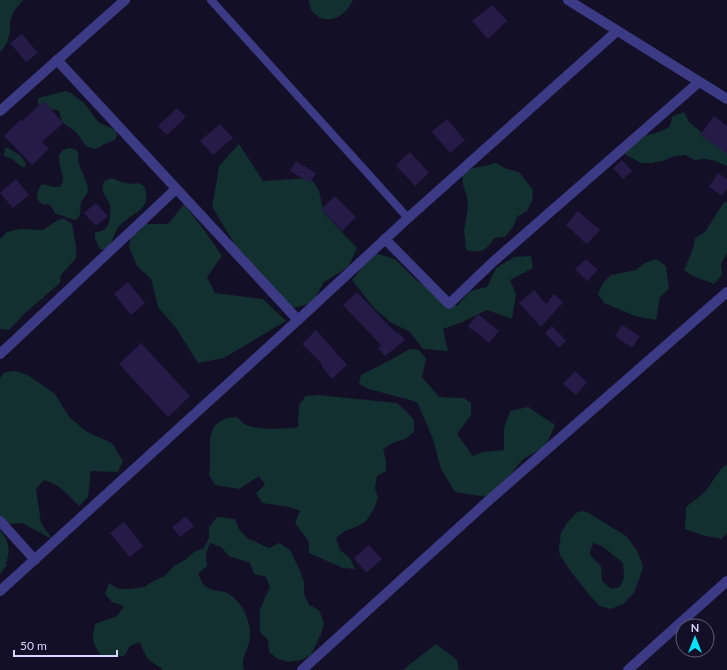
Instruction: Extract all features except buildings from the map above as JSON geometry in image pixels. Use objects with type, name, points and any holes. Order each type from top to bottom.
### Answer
[{"type":"street","points":[[0,111],[125,0]]},
{"type":"street","points":[[568,0],[727,99]]},
{"type":"street","points":[[0,591],[408,218],[617,30]]},
{"type":"street","points":[[57,60],[298,320]]},
{"type":"street","points":[[385,239],[449,304],[494,261],[699,82]]},
{"type":"street","points":[[0,354],[176,189]]},
{"type":"street","points":[[302,670],[487,502],[727,292]]},
{"type":"street","points":[[0,521],[35,560]]},
{"type":"street","points":[[628,670],[727,581]]},
{"type":"lane","points":[[211,0],[408,218]]},
{"type":"green space","points":[[0,0],[23,0],[14,11],[10,21],[10,32],[7,43],[0,52]]},
{"type":"green space","points":[[309,0],[353,0],[348,8],[336,18],[325,19],[320,18],[312,11]]},
{"type":"green space","points":[[66,91],[85,104],[100,123],[116,130],[117,135],[115,140],[94,149],[86,146],[76,132],[62,122],[59,111],[42,107],[38,104],[38,98]]},
{"type":"green space","points":[[684,112],[689,122],[708,138],[727,139],[727,166],[716,161],[705,159],[695,160],[685,155],[674,156],[663,161],[641,163],[621,152],[636,138],[659,132],[669,127],[673,116]]},
{"type":"green space","points":[[239,144],[263,181],[311,178],[319,191],[324,213],[357,248],[348,267],[324,282],[312,303],[286,310],[236,247],[212,206],[219,166]]},
{"type":"green space","points":[[5,148],[8,148],[21,156],[26,164],[25,167],[22,167],[11,158],[6,157],[4,155]]},
{"type":"green space","points":[[69,148],[75,149],[79,153],[78,157],[80,166],[88,189],[81,203],[80,215],[76,220],[55,214],[50,205],[43,204],[37,197],[42,184],[60,187],[62,184],[63,178],[59,163],[59,155],[63,150]]},
{"type":"green space","points":[[496,163],[507,169],[519,172],[533,190],[532,201],[527,211],[517,217],[513,227],[505,237],[494,238],[486,248],[480,251],[466,250],[464,230],[468,207],[462,174],[473,168]]},
{"type":"green space","points":[[112,178],[125,183],[139,183],[144,186],[147,198],[140,210],[119,226],[106,251],[100,249],[95,238],[95,232],[105,229],[110,219],[110,207],[102,186],[106,180]]},
{"type":"green space","points":[[724,202],[727,203],[727,253],[721,264],[722,275],[714,284],[693,276],[684,270],[693,249],[695,238],[705,232]]},
{"type":"green space","points":[[184,204],[222,256],[207,277],[215,293],[263,299],[286,321],[224,358],[198,363],[176,328],[158,307],[151,279],[137,266],[129,247],[133,224],[168,224]]},
{"type":"green space","points":[[63,218],[72,224],[76,246],[76,258],[61,275],[60,283],[25,313],[9,330],[0,329],[0,239],[7,232],[19,229],[43,230]]},
{"type":"green space","points":[[374,253],[395,259],[416,280],[457,306],[470,291],[487,287],[496,268],[514,257],[531,256],[533,268],[510,280],[516,294],[512,319],[487,310],[443,329],[448,351],[423,349],[410,332],[390,322],[374,308],[352,280]]},
{"type":"green space","points":[[656,259],[666,266],[669,289],[660,297],[656,320],[635,316],[604,303],[598,294],[603,283],[611,275],[636,270],[645,263]]},
{"type":"green space","points":[[410,349],[419,350],[426,359],[422,377],[439,397],[464,398],[471,403],[471,415],[457,434],[473,456],[483,452],[504,450],[504,428],[510,411],[528,407],[555,425],[545,447],[523,459],[496,493],[487,497],[455,492],[441,469],[433,439],[417,402],[369,389],[359,384],[361,375]]},
{"type":"green space","points":[[16,371],[29,376],[55,394],[70,418],[87,432],[112,443],[123,461],[118,472],[91,471],[88,497],[79,506],[55,484],[44,480],[36,489],[41,523],[52,539],[22,523],[11,524],[0,522],[0,378],[5,372]]},
{"type":"green space","points":[[318,395],[397,403],[414,420],[414,432],[405,439],[393,443],[383,449],[386,460],[386,471],[377,476],[375,488],[378,498],[374,509],[366,521],[345,531],[336,538],[340,550],[350,558],[355,569],[343,568],[309,553],[309,542],[295,523],[300,511],[290,507],[262,503],[256,493],[265,485],[259,476],[239,489],[215,485],[209,475],[210,437],[214,426],[224,419],[236,417],[251,427],[279,429],[298,427],[299,405],[306,396]]},
{"type":"green space","points":[[727,464],[727,533],[721,539],[702,535],[685,529],[686,507],[705,492],[721,469]]},
{"type":"green space","points":[[581,511],[587,512],[626,536],[636,549],[643,568],[634,593],[623,604],[611,609],[600,606],[572,573],[560,555],[559,549],[561,533],[576,513]],"holes":[[[593,543],[602,546],[623,563],[624,577],[620,587],[611,589],[602,581],[601,566],[590,555]]]},
{"type":"green space","points":[[217,517],[235,519],[239,529],[247,538],[269,548],[279,543],[290,550],[304,582],[304,594],[309,605],[319,610],[324,623],[321,634],[311,655],[301,660],[289,662],[278,659],[269,652],[268,640],[260,632],[260,609],[270,587],[266,577],[254,574],[250,563],[229,556],[221,547],[210,543],[206,554],[207,566],[198,574],[206,587],[230,595],[238,602],[244,611],[249,623],[250,635],[249,643],[243,659],[244,670],[162,670],[162,668],[148,658],[140,642],[130,646],[124,656],[101,655],[94,641],[93,633],[95,624],[117,616],[124,606],[112,602],[105,594],[109,583],[119,589],[131,589],[144,587],[165,576],[174,566],[185,560],[194,552],[204,548],[209,538],[209,527]]},
{"type":"green space","points":[[0,530],[7,542],[9,550],[6,563],[7,565],[0,574]]},
{"type":"green space","points":[[436,644],[457,660],[459,670],[403,670]]}]
